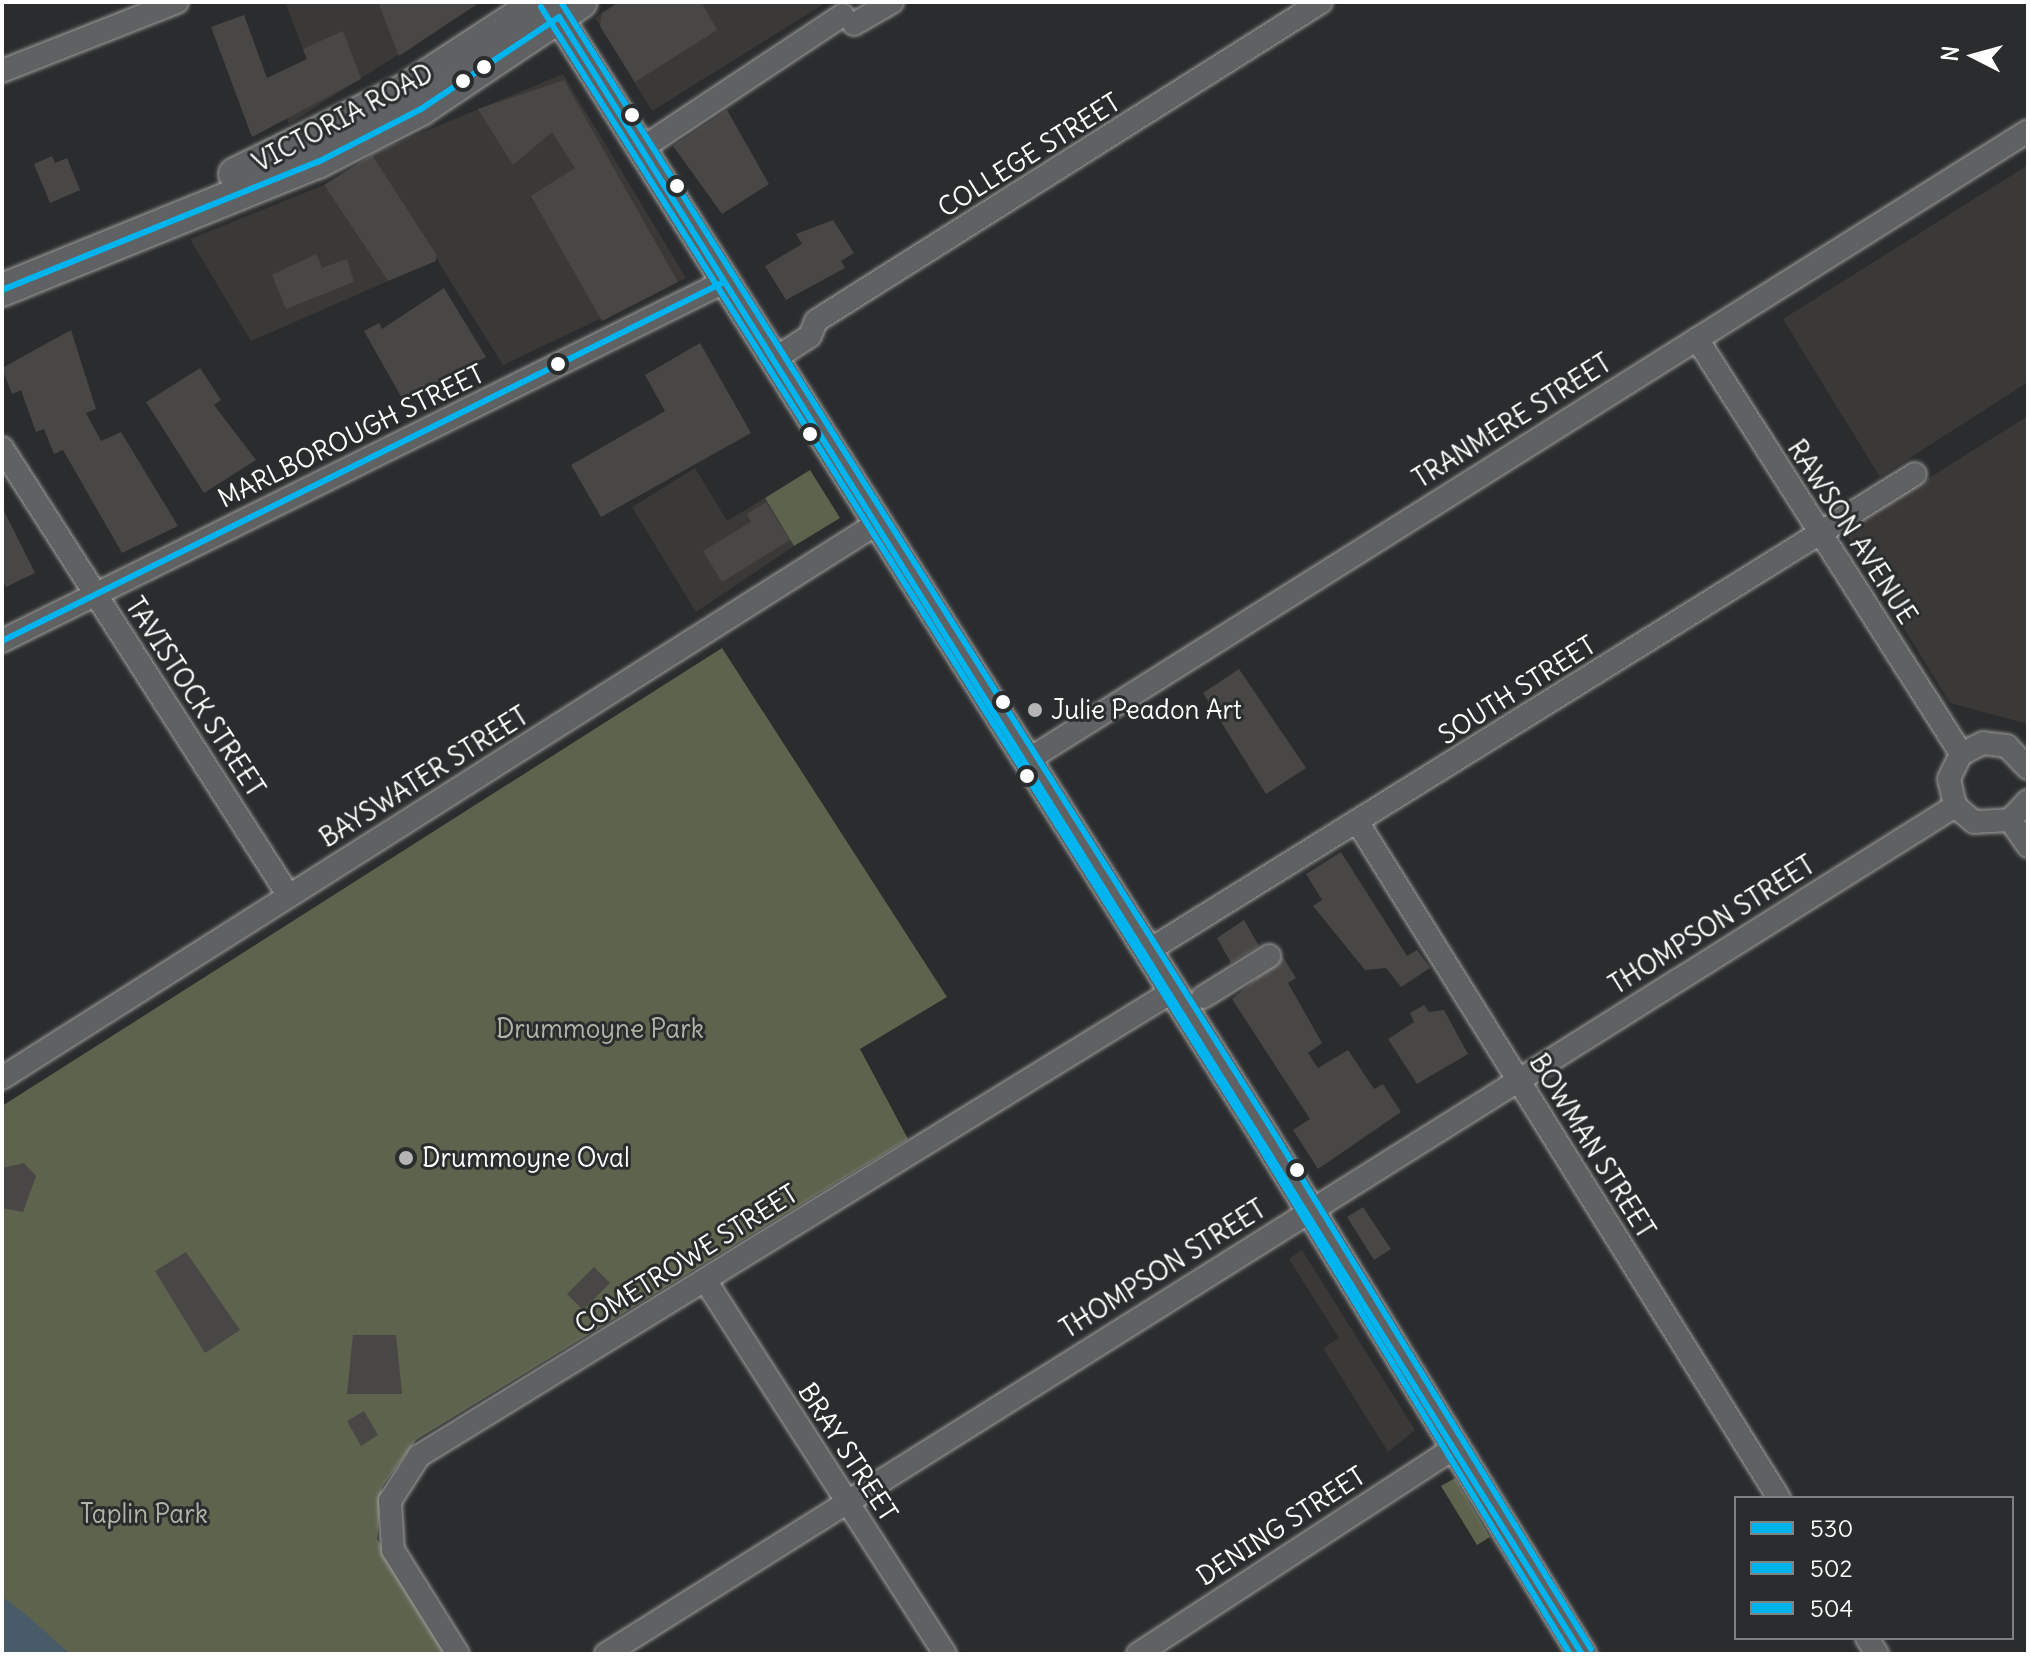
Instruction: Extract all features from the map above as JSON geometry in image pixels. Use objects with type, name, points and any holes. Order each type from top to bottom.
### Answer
[{"type":"highway","name":"VICTORIA ROAD","points":[[2,267],[343,124],[557,6]]},
{"type":"highway","name":"VICTORIA ROAD","points":[[2,290],[318,162],[421,109],[557,6]]},
{"type":"main road","points":[[557,6],[641,149],[1148,951],[1582,1654]]},
{"type":"street","points":[[2,71],[177,2]]},
{"type":"street","points":[[641,149],[724,93],[849,20],[892,2]]},
{"type":"street","name":"COLLEGE STREET","points":[[773,360],[810,336],[816,321],[1321,2]]},
{"type":"street","name":"TRANMERE STREET","points":[[1028,760],[2028,131]]},
{"type":"street","name":"MARLBOROUGH STREET","points":[[2,641],[724,282]]},
{"type":"street","name":"RAWSON AVENUE","points":[[1697,339],[1961,754]]},
{"type":"street","name":"TAVISTOCK STREET","points":[[2,448],[289,896]]},
{"type":"street","name":"SOUTH STREET","points":[[1148,951],[1915,474]]},
{"type":"street","name":"BAYSWATER STREET","points":[[2,1078],[876,524]]},
{"type":"street","points":[[2027,764],[1995,743],[1961,754],[1949,779],[1955,806],[1986,825],[2019,833],[2028,801]]},
{"type":"street","name":"THOMPSON STREET","points":[[606,1654],[1307,1207],[1955,806]]},
{"type":"street","name":"BOWMAN STREET","points":[[1358,823],[1778,1496]]},
{"type":"street","points":[[1203,997],[1269,956]]},
{"type":"street","name":"COMETROWE STREET","points":[[458,1654],[393,1550],[390,1501],[419,1456],[1173,991]]},
{"type":"street","name":"BRAY STREET","points":[[705,1280],[945,1654]]},
{"type":"street","name":"DENING STREET","points":[[1138,1654],[1456,1447]]},
{"type":"shaded area","points":[[285,2],[481,2],[289,124],[269,77],[307,59]]},
{"type":"shaded area","points":[[619,2],[827,2],[652,111],[595,18]]},
{"type":"shaded area","points":[[563,74],[686,278],[503,365],[371,154]]},
{"type":"shaded area","points":[[2028,165],[2028,382],[1880,477],[1783,319]]},
{"type":"shaded area","points":[[324,185],[388,281],[251,341],[190,239]]},
{"type":"shaded area","points":[[2028,416],[2028,724],[1950,703],[1844,531]]},
{"type":"shaded area","points":[[695,468],[727,521],[765,498],[794,546],[696,612],[632,507]]},
{"type":"shaded area","points":[[1302,1250],[1415,1430],[1388,1452],[1323,1348],[1339,1338],[1289,1259]]},
{"type":"green space","points":[[810,470],[840,518],[794,546],[765,498]]},
{"type":"green space","name":"Drummoyne Park","points":[[722,648],[947,997],[860,1049],[908,1139],[416,1440],[382,1487],[377,1539],[446,1654],[70,1654],[2,1597],[2,1106]]},
{"type":"green space","points":[[1455,1478],[1490,1537],[1477,1545],[1441,1486]]},
{"type":"water","points":[[2,1597],[24,1613],[70,1654],[2,1654]]},
{"type":"building","points":[[378,2],[480,2],[399,56]]},
{"type":"building","points":[[619,2],[701,2],[717,30],[635,82],[600,26],[602,13]]},
{"type":"building","points":[[244,15],[267,78],[307,59],[303,49],[343,31],[361,79],[252,137],[211,27]]},
{"type":"building","points":[[564,80],[678,282],[602,321],[531,196],[575,168],[552,132],[513,165],[478,109]]},
{"type":"building","points":[[727,110],[769,184],[722,214],[673,146]]},
{"type":"building","points":[[372,155],[436,254],[436,261],[388,281],[324,185]]},
{"type":"building","points":[[52,156],[55,163],[67,158],[80,190],[50,203],[34,164]]},
{"type":"building","points":[[833,220],[854,253],[841,261],[845,268],[786,300],[765,266],[802,244],[796,234]]},
{"type":"building","points":[[316,254],[322,268],[347,259],[354,282],[286,309],[272,275]]},
{"type":"building","points":[[444,288],[486,357],[403,400],[364,331],[379,323],[382,329]]},
{"type":"building","points":[[71,330],[96,409],[86,413],[101,441],[121,432],[178,526],[122,553],[63,450],[54,454],[44,429],[36,432],[21,390],[12,394],[2,368]]},
{"type":"building","points":[[700,343],[751,433],[601,517],[571,465],[665,411],[645,375]]},
{"type":"building","points":[[200,368],[221,400],[214,405],[256,460],[204,493],[146,402]]},
{"type":"building","points":[[766,502],[790,540],[722,582],[703,551],[751,522],[747,514]]},
{"type":"building","points":[[2,507],[35,573],[6,587],[2,579]]},
{"type":"building","points":[[1239,669],[1306,768],[1266,794],[1203,693]]},
{"type":"building","points":[[1341,852],[1407,956],[1417,950],[1430,968],[1401,987],[1386,968],[1365,970],[1313,906],[1322,900],[1306,874]]},
{"type":"building","points":[[1244,920],[1259,946],[1231,963],[1217,938]]},
{"type":"building","points":[[1283,957],[1296,978],[1288,983],[1322,1043],[1308,1053],[1318,1068],[1348,1050],[1374,1089],[1383,1084],[1401,1112],[1318,1169],[1293,1130],[1310,1119],[1232,999]]},
{"type":"building","points":[[1424,1005],[1429,1012],[1444,1010],[1468,1054],[1417,1084],[1388,1039],[1414,1022],[1410,1013]]},
{"type":"building","points":[[24,1163],[36,1176],[23,1212],[2,1208],[2,1168]]},
{"type":"building","points":[[1363,1207],[1391,1249],[1374,1260],[1347,1217]]},
{"type":"building","points":[[186,1252],[240,1330],[205,1353],[155,1271]]},
{"type":"building","points":[[594,1267],[610,1283],[583,1310],[567,1294]]},
{"type":"building","points":[[353,1335],[396,1335],[402,1394],[347,1394]]},
{"type":"building","points":[[364,1411],[378,1435],[361,1446],[347,1421]]},
{"type":"transit line","name":"504","points":[[561,2],[1269,1125],[1591,1649]]},
{"type":"transit line","name":"502","points":[[541,7],[1253,1135],[1570,1654]]},
{"type":"transit line","name":"530","points":[[2,290],[318,162],[421,109],[559,17],[1582,1654]]},
{"type":"transit line","name":"530","points":[[2,641],[724,282]]},
{"type":"place","name":"Julie Peadon Art","points":[[1035,710]]},
{"type":"place","name":"Drummoyne Oval","points":[[406,1158]]},
{"type":"park label","name":"Taplin Park","points":[[144,1514]]}]
